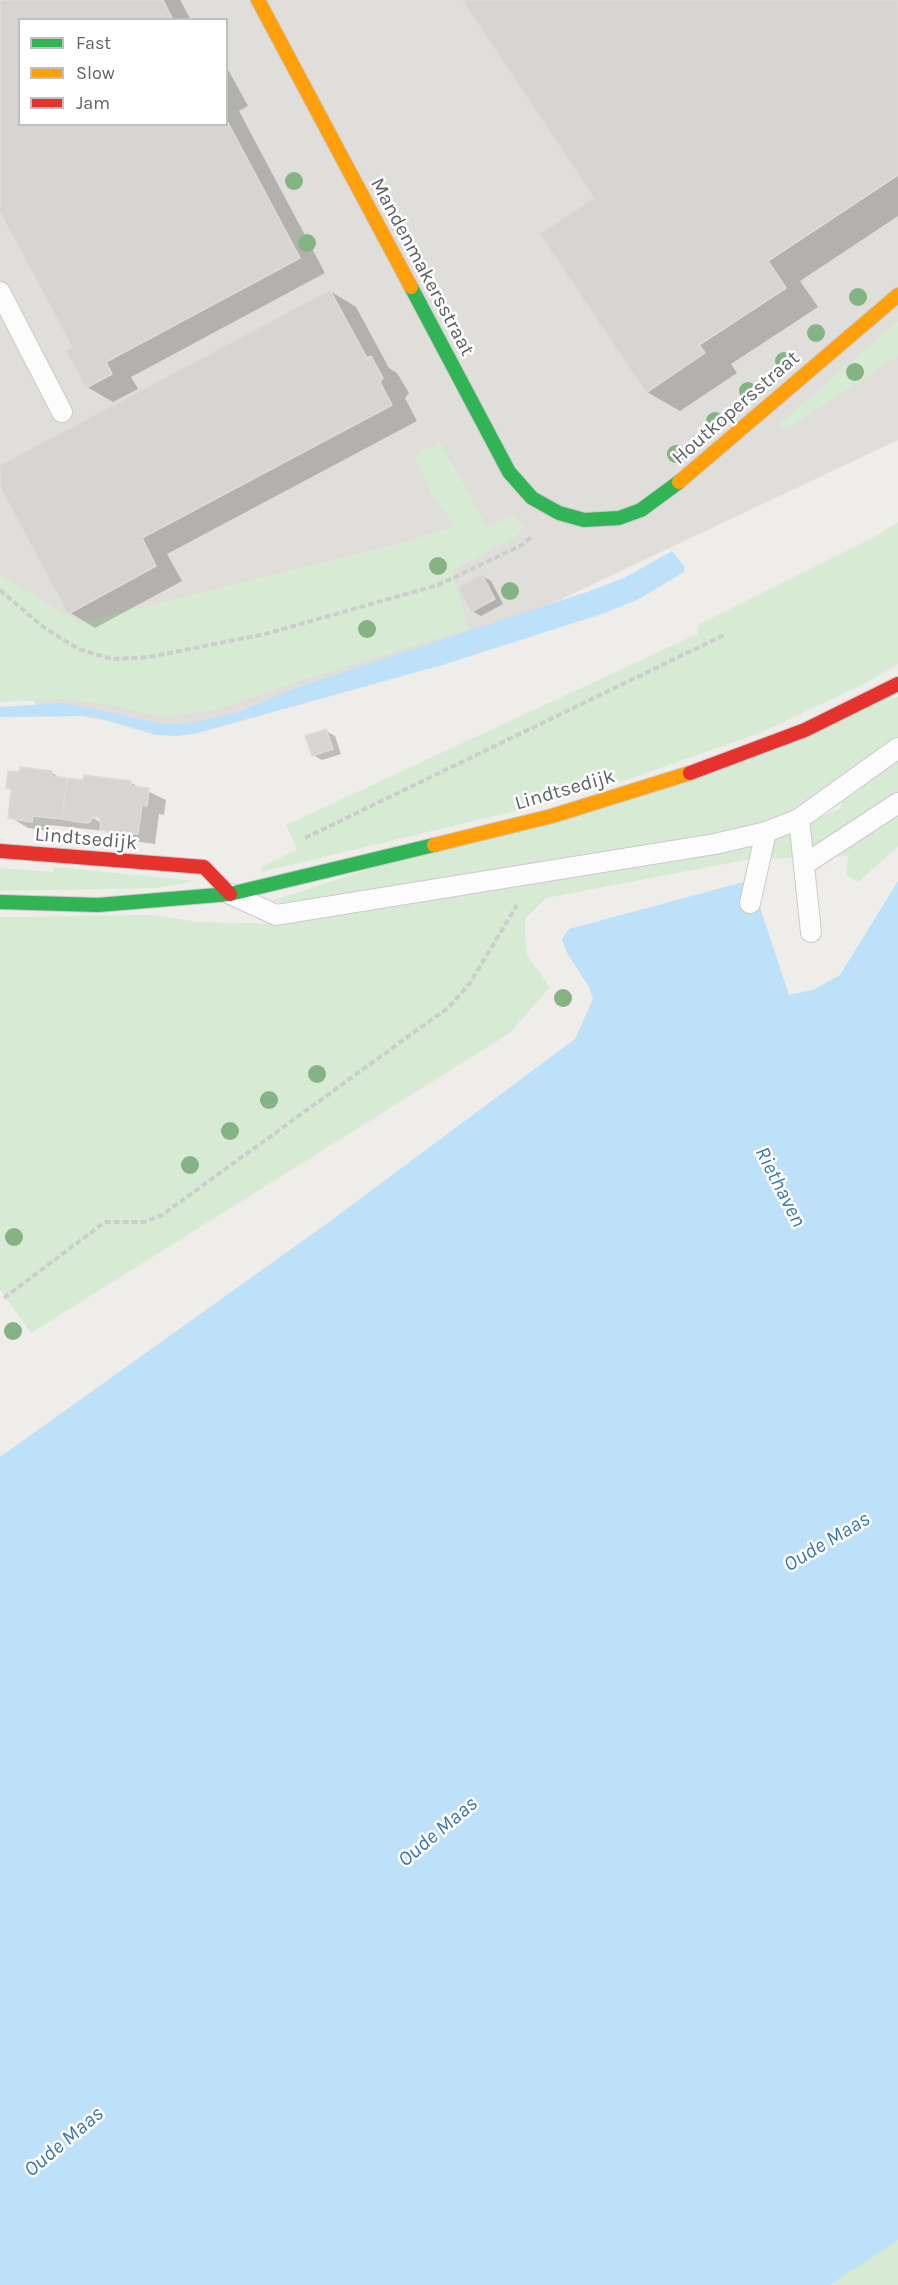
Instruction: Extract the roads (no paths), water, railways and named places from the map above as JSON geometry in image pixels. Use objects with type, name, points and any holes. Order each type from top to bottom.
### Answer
[{"type":"street","name":"Mandenmakersstraat","points":[[258,0],[509,472],[532,498],[559,513],[584,520]]},
{"type":"street","name":"Houtkopersstraat","points":[[584,520],[620,518],[641,510],[663,496],[898,295]]},
{"type":"street","name":"Lindtsedijk","points":[[0,902],[98,905],[230,894],[552,816],[691,773],[805,730],[898,684]]},
{"type":"street","name":"Lindtsedijk","points":[[0,851],[204,867],[230,894]]},
{"type":"lane","points":[[0,292],[62,412]]},
{"type":"lane","points":[[230,894],[276,915],[715,844],[766,832],[799,819],[898,748]]},
{"type":"lane","points":[[806,864],[898,803]]},
{"type":"lane","points":[[799,819],[806,864],[811,932]]},
{"type":"lane","points":[[750,903],[766,832]]},
{"type":"water","points":[[672,551],[685,567],[684,572],[639,599],[605,613],[442,665],[198,733],[177,736],[156,735],[92,716],[0,717],[0,707],[64,703],[163,724],[187,724],[236,713],[299,687],[584,593],[626,577]]},
{"type":"water","points":[[751,880],[789,995],[813,990],[840,975],[898,881],[898,2240],[830,2285],[0,2285],[0,1457],[329,1222],[575,1039],[593,999],[589,987],[567,953],[562,939],[569,929]]},
{"type":"water label","name":"Riethaven","points":[[780,1187]]},
{"type":"water label","name":"Oude Maas","points":[[827,1542]]},
{"type":"water label","name":"Oude Maas","points":[[438,1832]]},
{"type":"water label","name":"Oude Maas","points":[[64,2142]]}]
